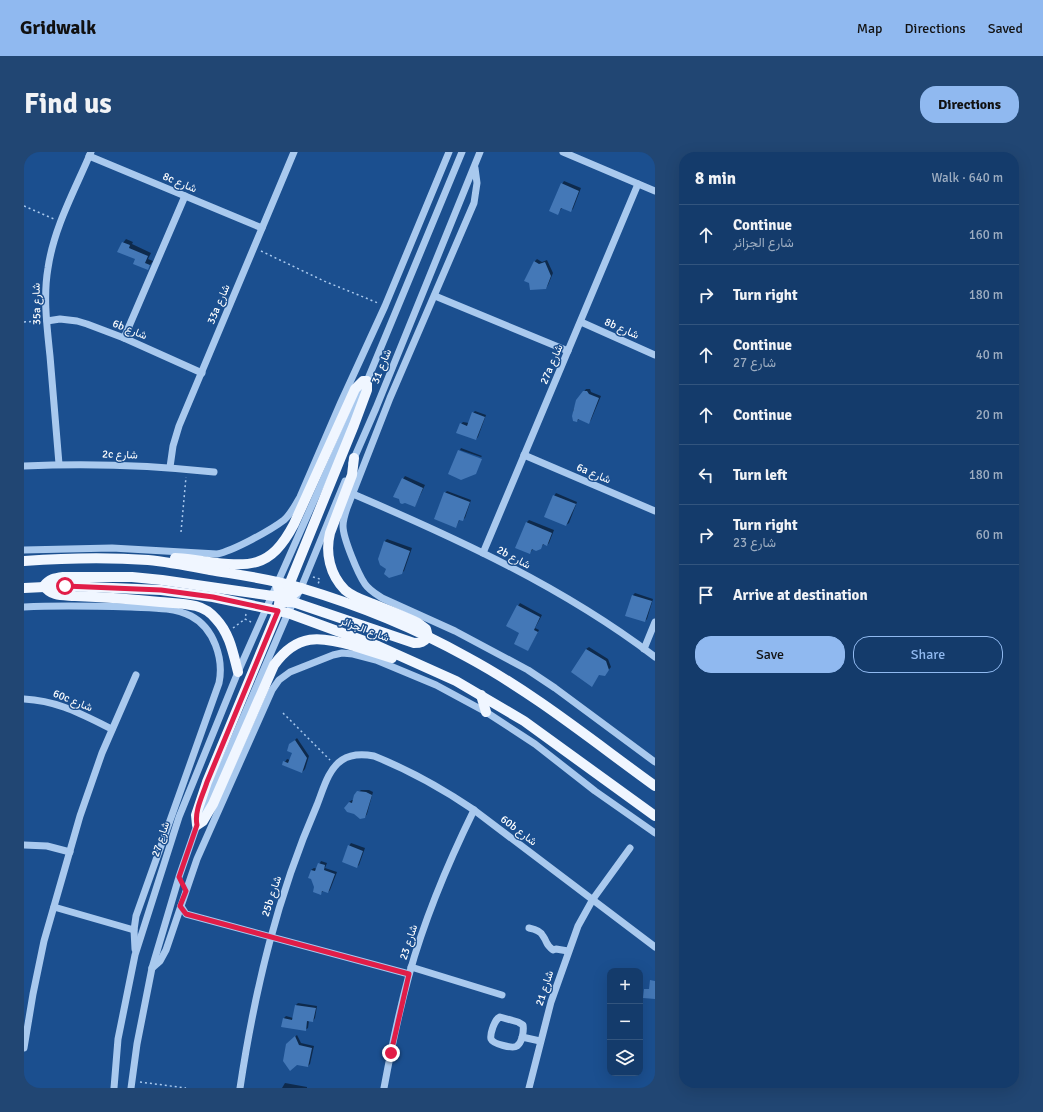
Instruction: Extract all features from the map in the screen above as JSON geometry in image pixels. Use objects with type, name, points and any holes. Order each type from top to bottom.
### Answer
[{"type":"main road","points":[[158,561],[177,558],[233,565],[245,565],[263,560],[274,552],[282,545],[294,524],[355,389],[363,381],[367,381],[367,390],[354,425],[288,585],[283,602],[207,782],[196,815],[197,825],[203,821],[212,804],[274,665],[280,656],[288,649],[307,640],[325,639],[394,659],[415,662]]},
{"type":"main road","points":[[44,586],[48,581],[63,577],[132,578],[191,584],[283,602],[414,643],[425,641],[428,637],[426,629],[418,623],[355,597],[346,590],[334,574],[330,563],[328,543],[330,533],[352,475],[354,458]]},
{"type":"main road","name":"شارع الجزائر","points":[[25,560],[108,559],[158,561],[277,582],[301,588],[381,616],[467,656],[498,674],[655,786]]},
{"type":"main road","points":[[277,582],[283,602]]},
{"type":"main road","points":[[24,588],[44,586],[161,590],[213,597],[266,608],[283,602],[301,588]]},
{"type":"main road","points":[[44,586],[48,591],[63,596],[133,599],[196,606],[207,611],[217,619],[226,633],[231,643],[238,672]]},
{"type":"main road","name":"شارع الجزائر","points":[[283,602],[456,681],[481,695],[524,721],[655,816]]},
{"type":"main road","points":[[481,695],[486,712]]},
{"type":"street","name":"33a شارع","points":[[170,467],[173,446],[179,426],[294,152]]},
{"type":"street","points":[[24,550],[112,548],[217,554],[234,548],[276,525],[290,513],[300,497],[385,306],[449,152]]},
{"type":"street","name":"شارع 31","points":[[277,582],[367,381],[462,152]]},
{"type":"street","name":"شارع 31","points":[[301,588],[480,152]]},
{"type":"street","points":[[563,152],[655,191]]},
{"type":"street","name":"8c شارع","points":[[90,154],[262,228]]},
{"type":"street","name":"35a شارع","points":[[59,464],[47,321],[46,293],[48,269],[60,222],[90,154]]},
{"type":"street","points":[[475,167],[477,183],[474,203],[390,398],[343,519],[342,528],[344,536],[362,578],[372,592],[382,598],[456,631],[528,670],[555,688],[655,762]]},
{"type":"street","name":"27a شارع","points":[[483,553],[638,184]]},
{"type":"street","points":[[124,338],[185,196]]},
{"type":"street","points":[[435,296],[568,351]]},
{"type":"street","name":"6b شارع","points":[[47,321],[60,319],[77,321],[124,338],[202,373]]},
{"type":"street","name":"8b شارع","points":[[581,322],[655,355]]},
{"type":"street","points":[[376,408],[390,398]]},
{"type":"street","name":"6a شارع","points":[[524,455],[655,512]]},
{"type":"street","name":"2c شارع","points":[[24,466],[59,464],[129,465],[170,467],[214,472]]},
{"type":"street","name":"2b شارع","points":[[353,494],[421,523],[483,553],[566,597],[655,657]]},
{"type":"street","points":[[24,607],[52,605],[162,609],[180,612],[199,622],[215,643],[221,674],[219,683],[140,903],[134,930],[135,955]]},
{"type":"street","name":"شارع 27","points":[[114,1088],[118,1039],[135,955],[158,881],[188,793],[266,608]]},
{"type":"street","points":[[644,649],[655,622]]},
{"type":"street","points":[[152,968],[164,956],[197,860],[275,684],[285,675],[333,655],[342,653],[358,654],[376,660],[436,685],[486,712],[535,744],[595,791],[655,833]]},
{"type":"street","points":[[24,1048],[32,994],[44,941],[90,784],[136,675]]},
{"type":"street","name":"60c شارع","points":[[24,699],[46,701],[58,704],[112,729]]},
{"type":"street","name":"25b شارع","points":[[240,1088],[249,1033],[270,938],[305,832],[335,767],[342,760],[357,754]]},
{"type":"street","name":"60b شارع","points":[[357,754],[366,754],[382,759],[431,784],[474,810],[655,947]]},
{"type":"street","points":[[176,803],[188,793]]},
{"type":"street","name":"شارع 23","points":[[384,1088],[398,1019],[411,967],[440,884],[474,810]]},
{"type":"street","points":[[131,1084],[152,968],[179,877],[197,825]]},
{"type":"street","points":[[24,845],[47,846],[70,852]]},
{"type":"street","name":"شارع 21","points":[[529,1088],[551,1002],[578,926],[593,899],[630,848]]},
{"type":"street","points":[[179,877],[186,891]]},
{"type":"street","points":[[180,906],[186,914],[270,938],[409,974]]},
{"type":"street","points":[[54,907],[134,930]]},
{"type":"street","points":[[529,928],[538,931],[543,936],[545,943],[553,950],[568,951]]},
{"type":"street","points":[[411,967],[502,995]]},
{"type":"street","points":[[24,993],[32,994]]},
{"type":"street","points":[[500,1017],[521,1023],[524,1028],[522,1037],[518,1045],[513,1047],[494,1042],[491,1037],[496,1020],[500,1017]]},
{"type":"street","points":[[522,1037],[540,1042]]},
{"type":"path","points":[[24,206],[60,222]]},
{"type":"path","points":[[254,248],[324,281],[385,306]]},
{"type":"path","points":[[24,322],[47,321]]},
{"type":"path","points":[[181,532],[187,469]]},
{"type":"path","points":[[226,633],[245,619]]},
{"type":"path","points":[[283,713],[325,754],[335,767]]},
{"type":"path","points":[[131,1084],[186,1088]]},
{"type":"building","points":[[561,183],[579,191],[571,212],[561,208],[558,215],[549,211]]},
{"type":"building","points":[[122,242],[130,245],[129,248],[148,256],[145,263],[150,265],[148,270],[133,264],[135,259],[117,252]]},
{"type":"building","points":[[534,261],[539,264],[545,262],[551,276],[546,289],[530,290],[529,283],[524,281]]},
{"type":"building","points":[[583,391],[587,391],[589,394],[599,398],[589,424],[578,419],[577,422],[573,421],[572,416],[576,400]]},
{"type":"building","points":[[472,412],[485,417],[476,440],[456,433],[460,423],[467,426]]},
{"type":"building","points":[[458,450],[482,459],[476,474],[461,480],[448,474]]},
{"type":"building","points":[[402,478],[423,488],[415,507],[405,503],[402,504],[400,503],[399,499],[393,497]]},
{"type":"building","points":[[444,492],[470,502],[463,521],[459,520],[456,528],[434,519]]},
{"type":"building","points":[[553,495],[576,504],[566,526],[544,517]]},
{"type":"building","points":[[526,522],[552,533],[547,546],[543,544],[541,549],[536,551],[532,549],[530,554],[515,548]]},
{"type":"building","points":[[384,541],[410,551],[402,574],[389,578],[384,574],[386,569],[380,565],[378,559]]},
{"type":"building","points":[[632,595],[652,601],[645,622],[625,616]]},
{"type":"building","points":[[517,605],[540,617],[534,630],[538,632],[528,651],[514,644],[519,633],[506,626]]},
{"type":"building","points":[[586,649],[606,661],[609,670],[605,676],[599,675],[592,687],[571,672]]},
{"type":"building","points":[[295,740],[307,758],[302,773],[282,765],[283,761],[288,763],[292,753],[287,751],[289,744]]},
{"type":"building","points":[[357,791],[366,792],[372,795],[365,818],[360,819],[354,814],[347,812],[344,808],[349,802],[352,803],[354,795]]},
{"type":"building","points":[[348,845],[363,851],[357,868],[342,862]]},
{"type":"building","points":[[318,863],[325,865],[324,870],[335,874],[328,893],[322,891],[321,895],[313,892],[314,887],[311,879],[308,878],[311,870],[315,871]]},
{"type":"building","points":[[650,980],[655,981],[655,999],[643,998],[644,989],[649,989]]},
{"type":"building","points":[[295,1005],[316,1008],[313,1022],[307,1021],[306,1031],[281,1027],[283,1018],[292,1020]]},
{"type":"building","points":[[295,1036],[299,1045],[312,1048],[308,1067],[297,1065],[290,1071],[283,1061],[286,1044]]},
{"type":"route","points":[[65,586],[131,588],[189,593],[278,611],[207,782],[196,815],[197,825],[179,877],[186,891],[180,906],[186,914],[270,938],[409,974],[399,1012],[391,1053]]}]
